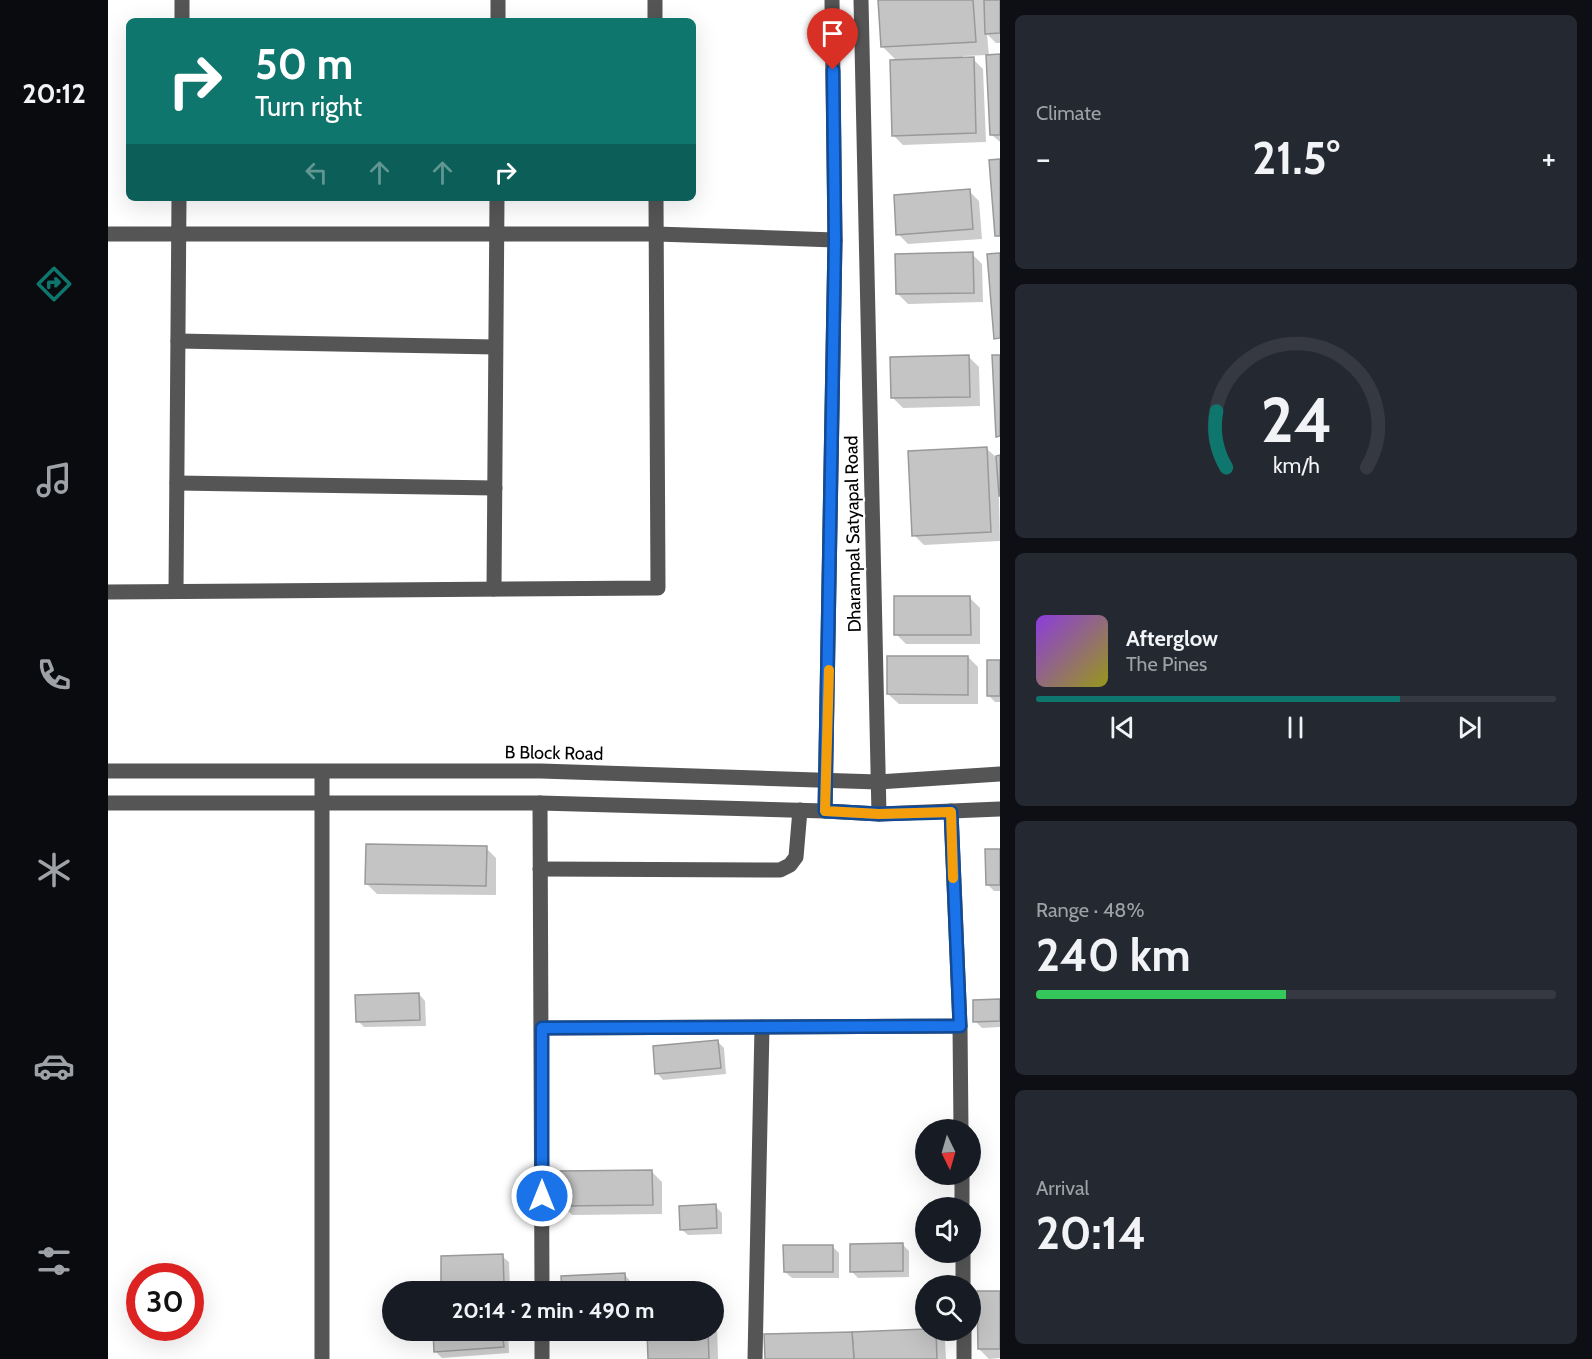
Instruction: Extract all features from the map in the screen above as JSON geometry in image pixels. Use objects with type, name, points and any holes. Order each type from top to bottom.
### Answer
[{"type":"street","points":[[182,0],[182,18]]},
{"type":"street","points":[[498,0],[498,18]]},
{"type":"street","points":[[655,0],[655,18]]},
{"type":"street","name":"Dharampal Satyapal Road","points":[[825,811],[835,240],[832,0]]},
{"type":"street","name":"Dharampal Satyapal Road","points":[[861,0],[879,814]]},
{"type":"street","points":[[176,591],[179,201]]},
{"type":"street","points":[[494,589],[497,201]]},
{"type":"street","points":[[108,592],[658,588],[656,201]]},
{"type":"street","points":[[108,234],[656,234],[835,240]]},
{"type":"street","points":[[178,341],[495,347]]},
{"type":"street","points":[[177,483],[495,488]]},
{"type":"street","name":"B Block Road","points":[[108,771],[541,771],[879,782],[999,774]]},
{"type":"street","points":[[322,772],[322,1359]]},
{"type":"street","points":[[108,803],[540,803],[879,814],[999,809]]},
{"type":"street","points":[[540,803],[542,1281]]},
{"type":"street","points":[[540,869],[780,870],[790,865],[796,857],[800,810]]},
{"type":"street","points":[[951,812],[960,1026],[961,1119]]},
{"type":"street","points":[[542,1028],[960,1026]]},
{"type":"street","points":[[755,1359],[762,1027]]},
{"type":"street","points":[[542,1341],[542,1359]]},
{"type":"street","points":[[964,1341],[964,1359]]},
{"type":"building","points":[[878,0],[973,0],[976,42],[881,47]]},
{"type":"building","points":[[984,0],[1000,0],[1000,33],[985,34]]},
{"type":"building","points":[[1000,54],[1000,135],[990,135],[986,55]]},
{"type":"building","points":[[974,57],[976,133],[892,136],[890,60]]},
{"type":"building","points":[[1000,159],[1000,236],[995,236],[989,160]]},
{"type":"building","points":[[970,189],[973,229],[896,235],[894,195]]},
{"type":"building","points":[[973,252],[974,293],[896,294],[895,254]]},
{"type":"building","points":[[1000,253],[1000,338],[994,339],[987,254]]},
{"type":"building","points":[[969,355],[970,397],[891,398],[890,357]]},
{"type":"building","points":[[992,355],[1000,355],[1000,436],[996,437]]},
{"type":"building","points":[[987,447],[991,532],[912,536],[908,451]]},
{"type":"building","points":[[1000,455],[1000,496],[999,496],[996,456]]},
{"type":"building","points":[[894,596],[970,596],[971,635],[894,635]]},
{"type":"building","points":[[887,656],[968,656],[968,695],[887,694]]},
{"type":"building","points":[[987,660],[1000,660],[1000,696],[987,696]]},
{"type":"building","points":[[366,844],[487,846],[486,886],[365,884]]},
{"type":"building","points":[[985,849],[1000,849],[1000,885],[986,885]]},
{"type":"building","points":[[419,993],[420,1020],[356,1022],[355,995]]},
{"type":"building","points":[[1000,999],[1000,1021],[973,1022],[973,1000]]},
{"type":"building","points":[[718,1040],[721,1068],[655,1074],[653,1046]]},
{"type":"building","points":[[652,1170],[653,1205],[560,1206],[560,1171]]},
{"type":"building","points":[[716,1204],[717,1228],[680,1230],[679,1206]]},
{"type":"building","points":[[903,1243],[903,1271],[850,1272],[850,1244]]},
{"type":"building","points":[[783,1245],[833,1245],[833,1272],[784,1272]]},
{"type":"building","points":[[503,1254],[504,1281],[441,1281],[441,1256]]},
{"type":"building","points":[[625,1273],[625,1281],[561,1281],[561,1276]]},
{"type":"building","points":[[981,1291],[1000,1291],[1000,1349],[978,1349],[978,1341],[981,1341]]},
{"type":"building","points":[[915,1329],[915,1341],[936,1341],[937,1359],[854,1359],[852,1332]]},
{"type":"building","points":[[852,1332],[854,1359],[765,1359],[764,1334]]},
{"type":"building","points":[[434,1341],[503,1341],[504,1347],[434,1352]]},
{"type":"building","points":[[647,1341],[708,1341],[709,1359],[648,1359]]},
{"type":"slow traffic","points":[[829,670],[825,811],[879,814],[951,812],[953,878]]},
{"type":"route","points":[[542,1196],[542,1028],[960,1026],[951,812],[879,814],[825,811],[835,240],[833,70]]}]
